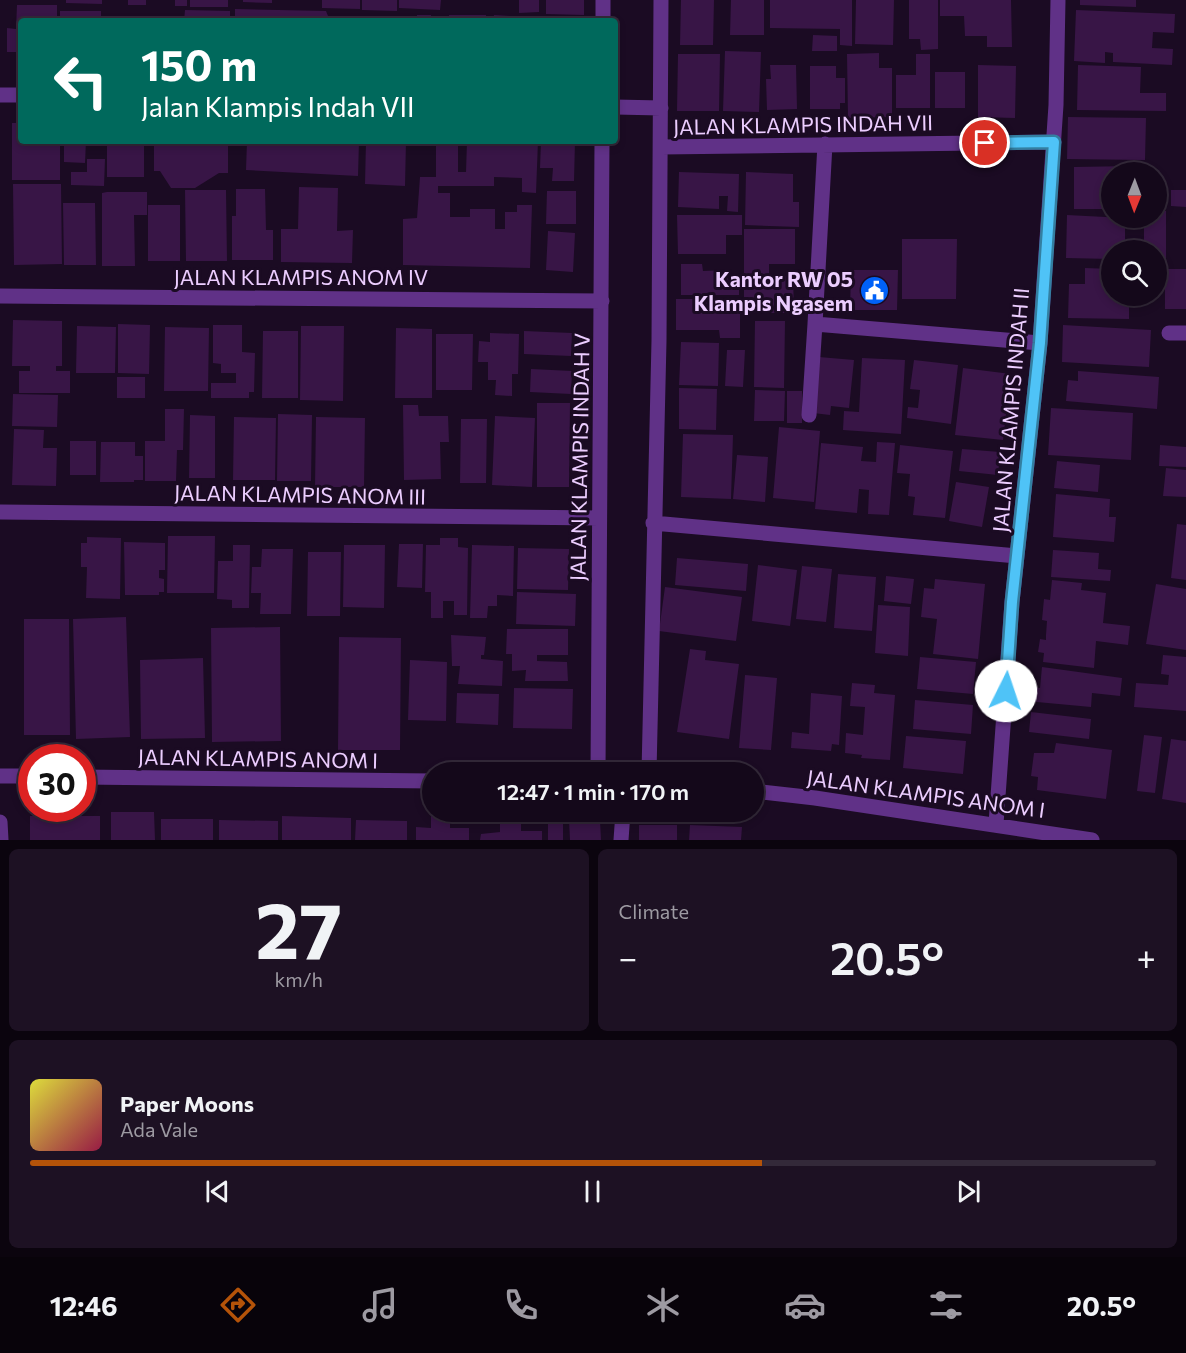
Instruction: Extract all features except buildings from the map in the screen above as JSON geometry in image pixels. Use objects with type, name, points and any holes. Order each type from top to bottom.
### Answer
[{"type":"street","points":[[603,0],[603,18]]},
{"type":"street","points":[[649,762],[661,147],[655,107],[661,0]]},
{"type":"street","name":"JALAN KLAMPIS INDAH II","points":[[996,824],[1017,556],[1040,343],[1054,142],[1058,0]]},
{"type":"street","points":[[0,95],[18,95]]},
{"type":"street","points":[[618,107],[655,107]]},
{"type":"street","name":"JALAN KLAMPIS INDAH VII","points":[[661,147],[1054,142]]},
{"type":"street","name":"JALAN KLAMPIS INDAH V","points":[[598,762],[602,144]]},
{"type":"street","points":[[809,415],[825,144]]},
{"type":"street","name":"JALAN KLAMPIS ANOM IV","points":[[0,296],[602,300]]},
{"type":"street","points":[[815,324],[1040,343]]},
{"type":"street","points":[[1169,333],[1186,333]]},
{"type":"street","name":"JALAN KLAMPIS ANOM III","points":[[0,512],[599,518]]},
{"type":"street","points":[[653,523],[1017,556]]},
{"type":"street","points":[[0,776],[18,776]]},
{"type":"street","name":"JALAN KLAMPIS ANOM I","points":[[96,777],[422,781]]},
{"type":"street","name":"JALAN KLAMPIS ANOM I","points":[[764,792],[996,824],[1092,840]]},
{"type":"street","points":[[0,822],[0,840]]},
{"type":"street","points":[[621,840],[622,822]]},
{"type":"place","name":"Kantor RW 05 Klampis Ngasem","points":[[874,290]]},
{"type":"route","points":[[985,143],[1054,142],[1040,343],[1012,602],[1006,691]]}]
